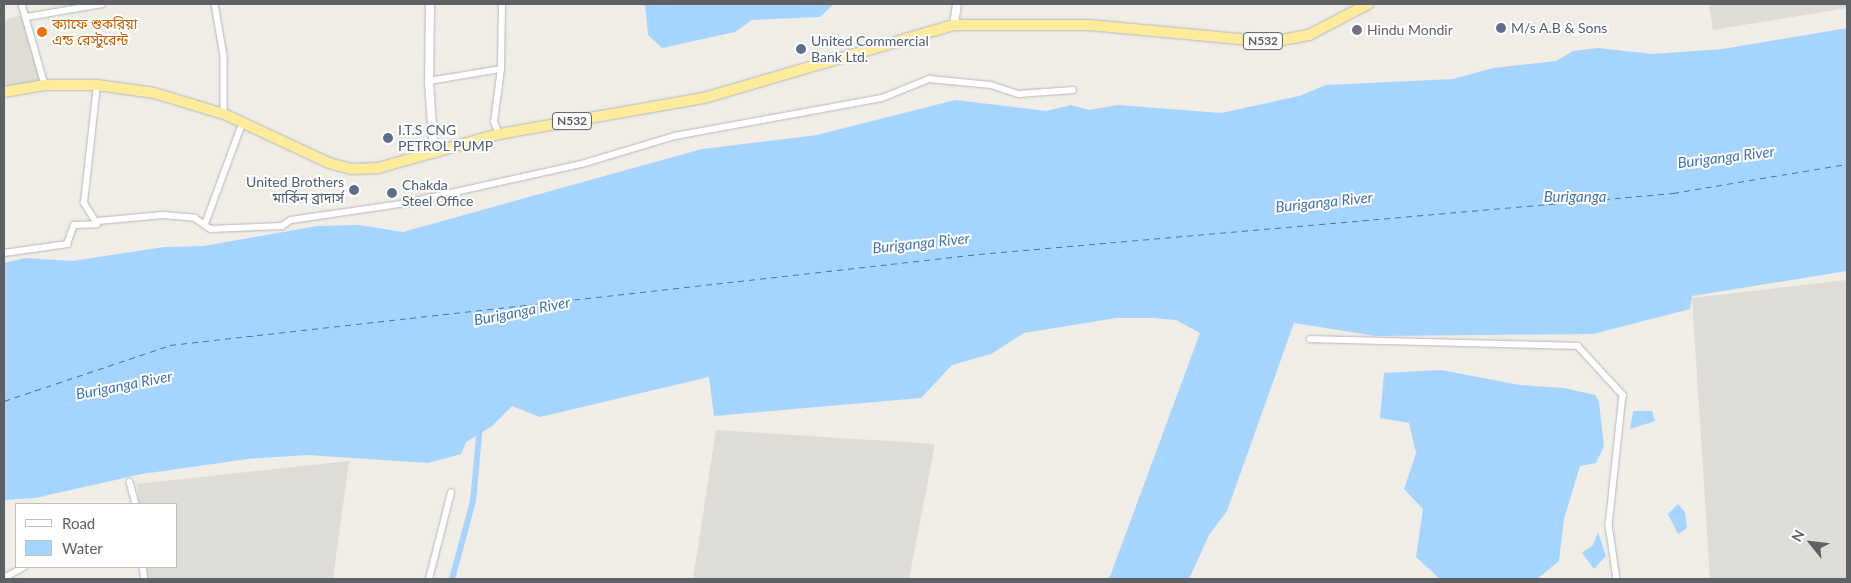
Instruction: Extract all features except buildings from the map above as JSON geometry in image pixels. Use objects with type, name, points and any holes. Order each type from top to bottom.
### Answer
[{"type":"highway","name":"N532","points":[[4,92],[45,85],[97,85],[154,93],[224,114],[242,124],[351,169],[378,168],[434,154],[499,134],[704,98],[954,25],[1089,25],[1150,32],[1286,40],[1309,35],[1368,4]]},
{"type":"street","points":[[22,4],[45,85]]},
{"type":"street","points":[[27,18],[102,4]]},
{"type":"street","points":[[215,4],[224,64],[224,114]]},
{"type":"street","points":[[430,4],[429,81],[434,154]]},
{"type":"street","points":[[499,134],[494,122],[501,70],[502,4]]},
{"type":"street","points":[[954,25],[957,4]]},
{"type":"street","points":[[429,81],[501,70]]},
{"type":"street","points":[[4,253],[68,244],[74,225],[98,221],[162,215],[195,218],[211,229],[282,226],[291,220],[375,204],[401,204],[582,164],[675,136],[882,98],[929,79],[991,85],[1019,94],[1073,90]]},
{"type":"street","points":[[97,85],[84,203],[98,221]]},
{"type":"street","points":[[205,224],[242,124]]},
{"type":"street","points":[[1310,339],[1578,346],[1623,395],[1609,526],[1617,579]]},
{"type":"street","points":[[130,482],[136,503]]},
{"type":"street","points":[[429,579],[451,493]]},
{"type":"street","points":[[4,578],[22,568]]},
{"type":"shaded area","points":[[1709,4],[1847,4],[1847,8],[1713,30]]},
{"type":"shaded area","points":[[24,15],[42,83],[4,91],[4,20]]},
{"type":"shaded area","points":[[1847,280],[1847,579],[1710,579],[1692,298]]},
{"type":"shaded area","points":[[716,430],[935,444],[909,579],[693,579]]},
{"type":"shaded area","points":[[349,461],[333,579],[147,579],[146,568],[178,568],[178,503],[139,503],[137,484]]},
{"type":"water","points":[[645,4],[834,4],[820,17],[752,20],[735,32],[662,48],[648,35]]},
{"type":"water","name":"Buriganga","points":[[1847,28],[1847,271],[1692,296],[1690,309],[1593,334],[1376,336],[1294,323],[1227,511],[1209,535],[1189,579],[1109,579],[1200,333],[1176,320],[1154,318],[1116,318],[1024,333],[991,354],[952,365],[921,398],[714,416],[709,377],[540,417],[512,406],[492,426],[466,442],[461,454],[428,463],[308,455],[248,459],[142,474],[35,498],[4,500],[4,263],[25,258],[72,261],[164,247],[204,246],[317,226],[359,225],[403,232],[702,149],[817,135],[955,100],[1046,111],[1071,105],[1089,110],[1118,105],[1221,113],[1299,96],[1326,85],[1453,79],[1493,68],[1556,61],[1573,51],[1598,48],[1652,54],[1723,49]]},
{"type":"water","points":[[1441,370],[1520,385],[1564,388],[1595,395],[1599,402],[1604,446],[1596,463],[1580,466],[1564,519],[1559,561],[1537,579],[1440,579],[1416,557],[1423,509],[1404,489],[1416,453],[1409,423],[1380,418],[1384,373]]},
{"type":"water","points":[[1633,411],[1652,411],[1655,421],[1630,429]]},
{"type":"water","points":[[1678,504],[1685,512],[1687,528],[1678,534],[1668,514]]},
{"type":"water","points":[[1598,532],[1606,556],[1594,569],[1582,553],[1593,545]]},
{"type":"waterway","points":[[452,579],[473,501],[480,426]]},
{"type":"ferry route","points":[[4,401],[170,345],[979,254],[1673,193],[1847,164]]},
{"type":"place","name":"M/s A.B & Sons","points":[[1501,28]]},
{"type":"place","name":"Hindu Mondir","points":[[1357,30]]},
{"type":"place","name":"ক্যাফে শুকরিয়া এন্ড রেস্টুরেন্ট","points":[[42,32]]},
{"type":"place","name":"United Commercial Bank Ltd.","points":[[801,49]]},
{"type":"place","name":"I.T.S CNG PETROL PUMP","points":[[388,138]]},
{"type":"place","name":"United Brothers মার্কিন ব্রাদার্স","points":[[354,190]]},
{"type":"place","name":"Chakda Steel Office","points":[[392,193]]},
{"type":"water label","name":"Buriganga River","points":[[1726,157]]},
{"type":"water label","name":"Buriganga River","points":[[1324,202]]},
{"type":"water label","name":"Buriganga River","points":[[921,243]]},
{"type":"water label","name":"Buriganga River","points":[[522,311]]},
{"type":"water label","name":"Buriganga River","points":[[124,385]]}]
